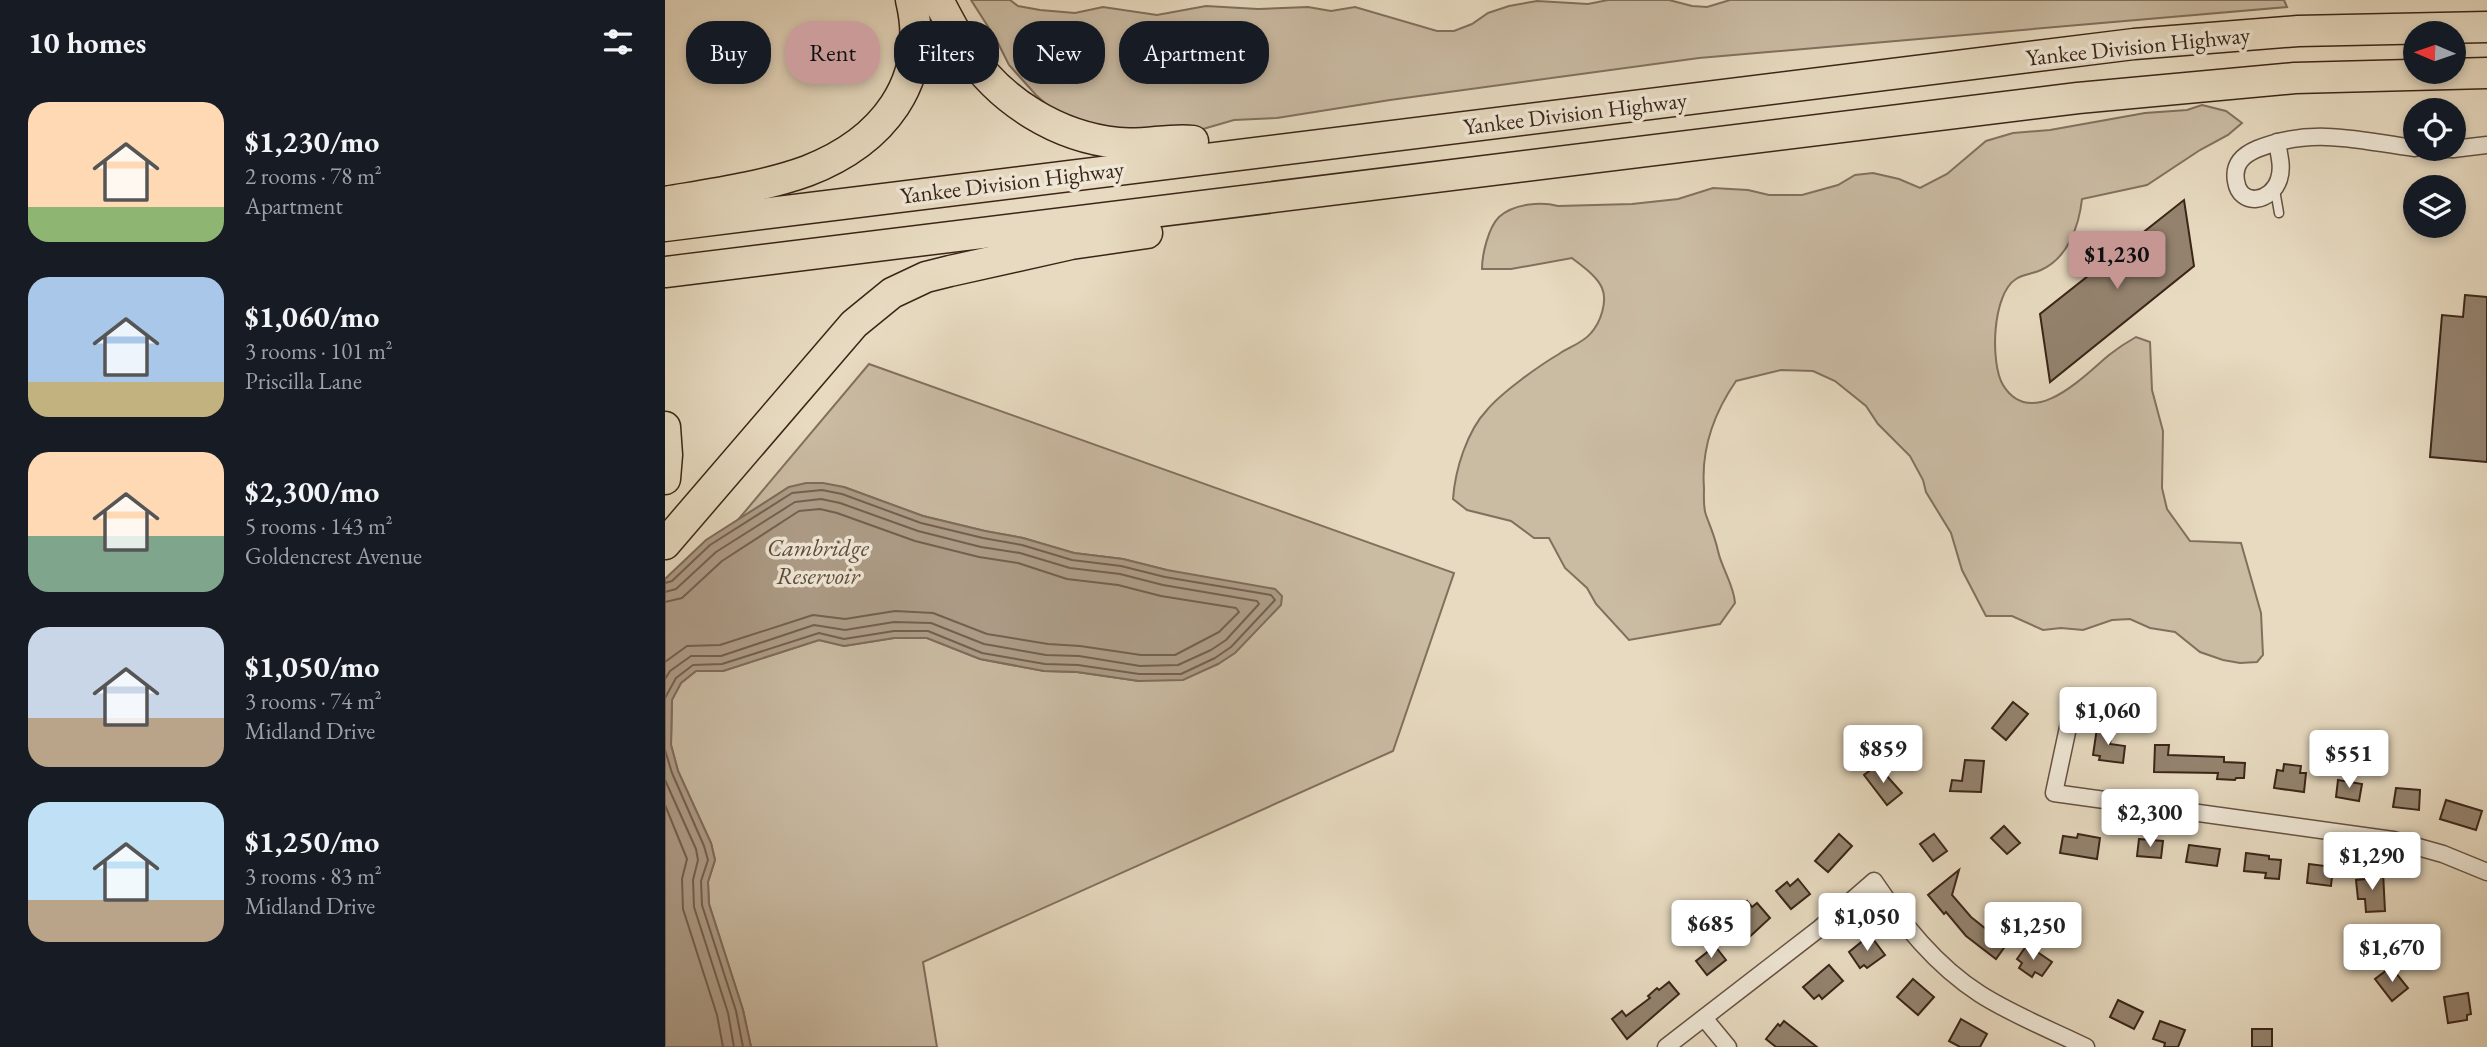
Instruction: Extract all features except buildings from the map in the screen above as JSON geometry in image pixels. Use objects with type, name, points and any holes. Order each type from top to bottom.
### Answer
[{"type":"highway","points":[[665,202],[806,171],[837,157],[870,134],[896,104],[909,78],[916,39],[911,0]]},
{"type":"highway","points":[[938,0],[981,70],[1018,104],[1049,123],[1081,135],[1120,144],[1185,140],[1267,150]]},
{"type":"highway","name":"Yankee Division Highway","points":[[665,226],[2134,44],[2298,31],[2487,27]]},
{"type":"highway","name":"Yankee Division Highway","points":[[665,272],[2132,92],[2322,76],[2487,73]]},
{"type":"highway","points":[[665,544],[854,324],[892,293],[926,277],[950,271],[1071,244],[1147,233],[1216,204]]},
{"type":"highway","points":[[665,427],[665,479]]},
{"type":"street","points":[[2277,142],[2281,171],[2274,190],[2267,197],[2248,199],[2239,192],[2236,182],[2238,161],[2246,154],[2277,142],[2310,136],[2340,136],[2403,146]]},
{"type":"street","points":[[2466,147],[2487,145]]},
{"type":"street","points":[[2073,704],[2055,793],[2393,840],[2443,854],[2487,872]]},
{"type":"street","points":[[1667,1047],[1820,928],[1874,881],[1901,921],[1937,960],[1959,978],[2008,1010],[2086,1047]]},
{"type":"street","points":[[1704,1018],[1728,1047]]},
{"type":"lane","points":[[2274,190],[2279,213]]},
{"type":"shaded area","points":[[971,0],[1010,0],[1018,6],[1075,13],[1103,7],[1157,15],[1206,6],[1258,9],[1308,7],[1331,11],[1355,7],[1437,31],[1454,31],[1472,24],[1488,13],[1537,1],[1588,4],[1608,0],[1669,0],[1707,7],[1730,0],[2284,0],[2287,7],[1699,58],[1277,118],[1234,120],[1203,129],[1172,133],[1097,127],[1053,110],[1026,84],[1105,84],[1105,21],[1013,21],[1013,69],[999,45],[999,21],[984,21]]},
{"type":"shaded area","points":[[2202,105],[2226,111],[2242,123],[2228,135],[2147,185],[2082,199],[2071,240],[2058,258],[2041,270],[2019,277],[2008,287],[1998,313],[1996,361],[2003,385],[2015,398],[2028,403],[2043,401],[2073,386],[2109,355],[2136,337],[2150,342],[2152,390],[2163,431],[2162,488],[2167,509],[2190,541],[2241,543],[2261,613],[2263,655],[2257,662],[2223,660],[2200,652],[2175,632],[2150,628],[2130,619],[2112,620],[2083,630],[2043,630],[2012,616],[1986,616],[1962,570],[1951,533],[1926,492],[1923,480],[1910,456],[1878,424],[1866,406],[1835,381],[1813,371],[1781,370],[1736,381],[1715,419],[1705,459],[1704,505],[1735,603],[1720,624],[1629,640],[1596,604],[1587,588],[1565,568],[1549,538],[1534,538],[1511,521],[1467,510],[1453,499],[1463,452],[1480,419],[1493,403],[1521,380],[1588,336],[1597,324],[1604,306],[1604,294],[1600,284],[1572,258],[1511,269],[1482,269],[1484,249],[1495,222],[1512,209],[1536,204],[1632,204],[1678,199],[1713,188],[1748,190],[1769,195],[1802,195],[1838,185],[1855,175],[1873,173],[1899,179],[1920,188],[1947,174],[1986,141],[2013,133],[2050,130],[2145,113],[2187,110]]},
{"type":"shaded area","points":[[869,364],[1454,573],[1393,751],[923,962],[937,1047],[751,1047],[743,1010],[709,904],[708,882],[715,860],[711,843],[678,771],[671,745],[672,699],[681,683],[696,671],[723,671],[819,640],[844,646],[894,638],[927,638],[980,659],[1044,671],[1077,672],[1139,681],[1203,670],[1218,664],[1167,570],[1123,559],[1074,553],[1023,538],[923,516],[844,487],[789,487],[737,521]]},
{"type":"water","name":"Cambridge Reservoir","points":[[806,483],[844,487],[923,516],[1023,538],[1074,553],[1123,559],[1167,570],[1275,589],[1282,596],[1281,605],[1235,653],[1183,680],[1139,681],[1077,672],[1044,671],[980,659],[927,638],[894,638],[844,646],[819,640],[723,671],[696,671],[681,683],[672,700],[671,745],[678,771],[711,843],[715,860],[708,882],[709,904],[743,1010],[751,1047],[665,1047],[665,579],[706,540],[789,487]]}]
